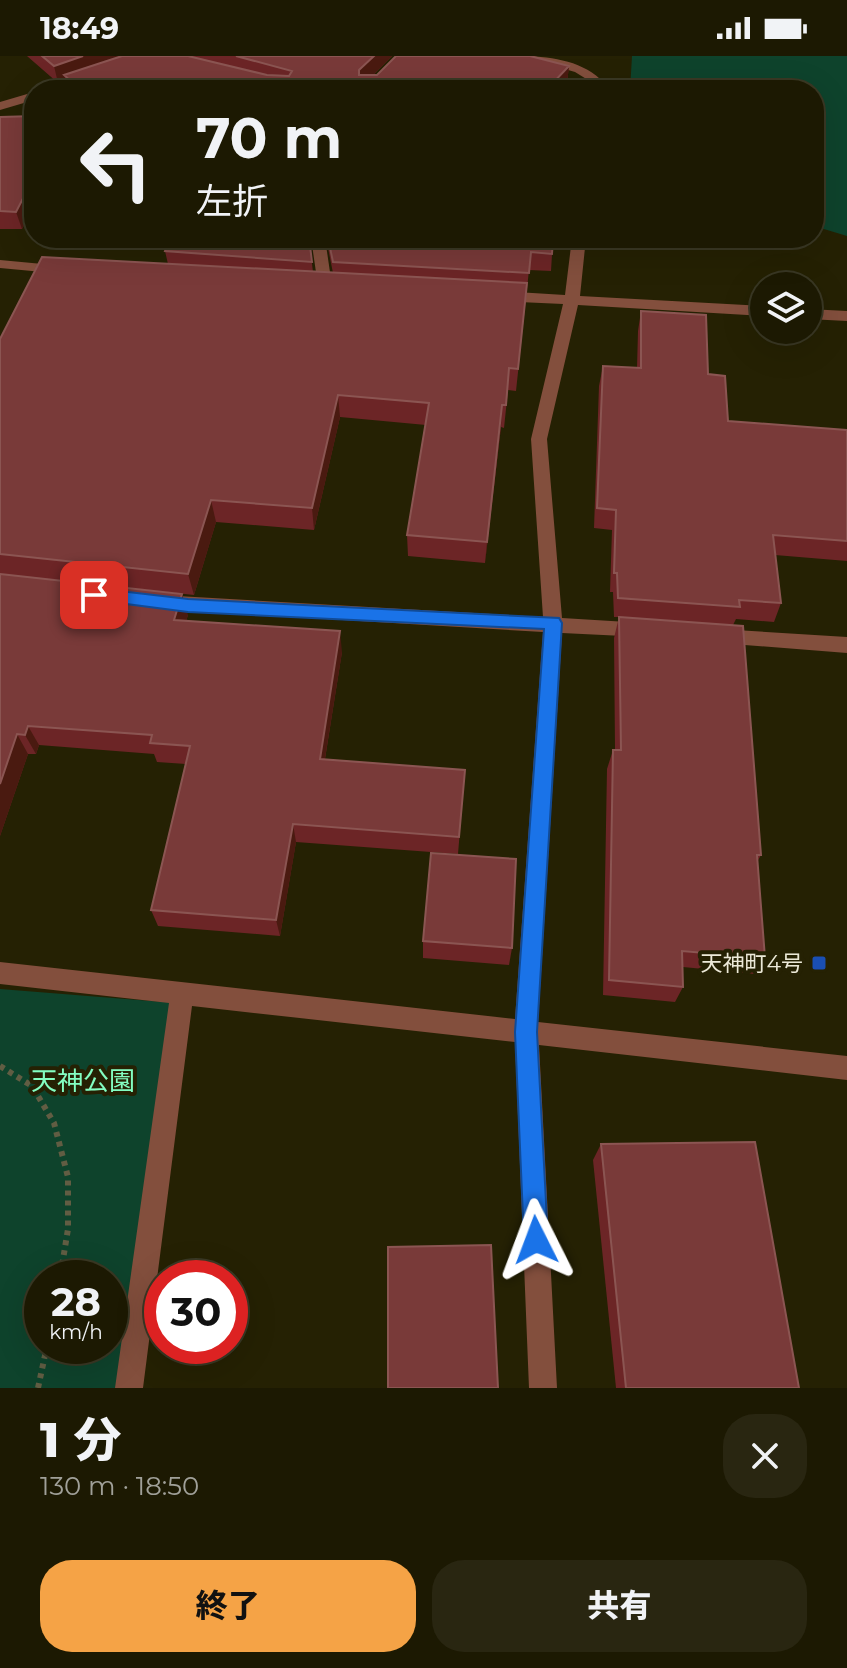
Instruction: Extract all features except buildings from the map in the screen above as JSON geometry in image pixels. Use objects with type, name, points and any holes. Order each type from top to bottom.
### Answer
[{"type":"street","points":[[526,56],[579,69],[594,80]]},
{"type":"street","points":[[87,80],[107,74]]},
{"type":"street","points":[[0,106],[24,99]]},
{"type":"street","points":[[320,248],[326,286]]},
{"type":"street","points":[[543,1388],[526,1032],[553,623],[539,439],[572,300],[578,248]]},
{"type":"street","points":[[0,264],[85,272]]},
{"type":"street","points":[[480,295],[750,310]]},
{"type":"street","points":[[822,315],[847,316]]},
{"type":"street","points":[[141,600],[661,631]]},
{"type":"street","points":[[692,634],[847,645]]},
{"type":"street","points":[[0,973],[847,1068]]},
{"type":"street","points":[[129,1388],[182,992]]},
{"type":"path","points":[[0,1066],[32,1086],[54,1123],[68,1177],[68,1229],[63,1260]]},
{"type":"path","points":[[38,1388],[43,1364]]},
{"type":"green space","points":[[632,56],[847,56],[847,236],[824,229],[824,80],[631,80]]},
{"type":"green space","name":"天神公園","points":[[0,989],[176,1003],[131,1388],[0,1388]]},
{"type":"place","name":"天神町4号","points":[[819,963]]},
{"type":"route","points":[[94,595],[188,605],[553,623],[526,1032],[536,1240]]}]
